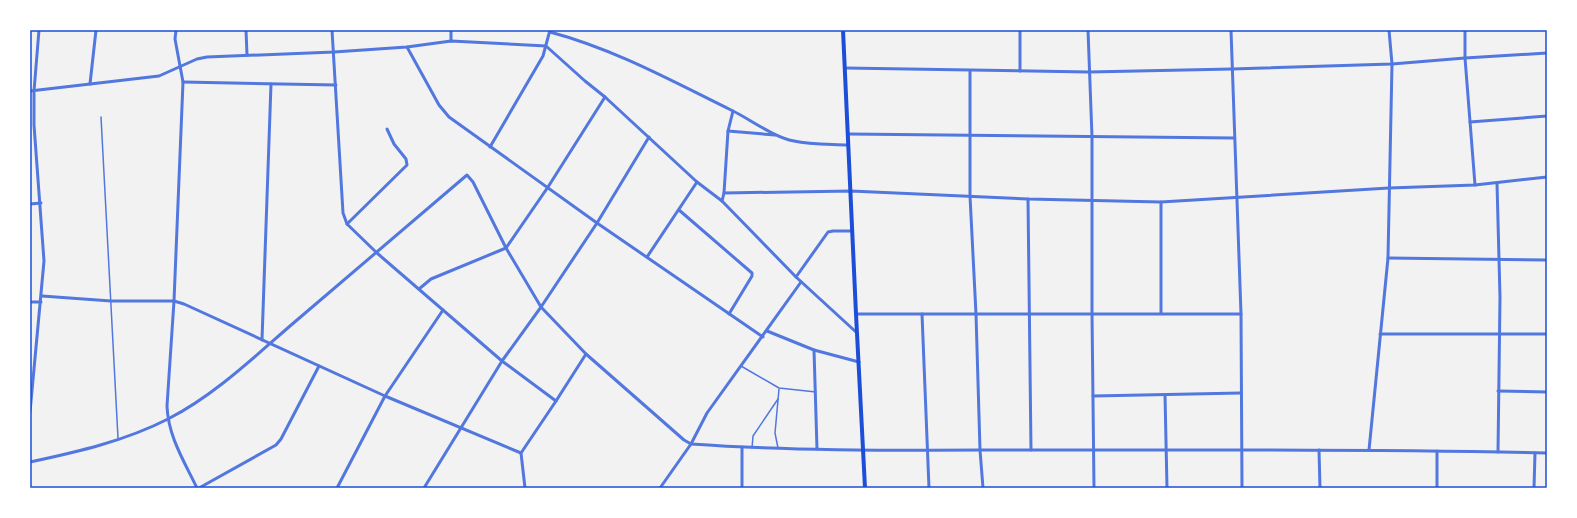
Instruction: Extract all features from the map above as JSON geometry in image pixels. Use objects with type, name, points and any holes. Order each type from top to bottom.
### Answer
[{"type":"main road","points":[[843,30],[865,488]]},
{"type":"street","points":[[30,412],[42,296],[44,261],[32,91],[39,30]]},
{"type":"street","points":[[90,84],[96,30]]},
{"type":"street","points":[[176,30],[175,39],[183,82],[174,301],[167,406],[172,436],[198,488],[276,445],[281,440],[320,366]]},
{"type":"street","points":[[246,30],[247,55]]},
{"type":"street","points":[[332,30],[343,213],[347,224],[377,253],[502,361],[556,401]]},
{"type":"street","points":[[451,30],[451,41]]},
{"type":"street","points":[[1020,30],[1020,71]]},
{"type":"street","points":[[1088,30],[1093,201],[1092,313],[1094,488]]},
{"type":"street","points":[[1231,30],[1241,314],[1242,488]]},
{"type":"street","points":[[1369,450],[1388,258],[1392,64],[1389,30]]},
{"type":"street","points":[[1465,30],[1465,58],[1475,185]]},
{"type":"street","points":[[490,147],[543,56],[550,31],[572,37],[616,54],[733,111],[777,135],[793,141],[848,145]]},
{"type":"street","points":[[32,91],[159,76],[180,66],[207,57],[334,52],[407,47],[451,41],[546,46],[585,82],[605,97],[650,137],[697,182],[722,201],[801,282],[857,333]]},
{"type":"street","points":[[407,47],[439,105],[449,117],[597,223],[763,337]]},
{"type":"street","points":[[845,68],[1089,72],[1232,70],[1392,64],[1547,53]]},
{"type":"street","points":[[970,71],[970,196],[976,314],[980,450],[983,488]]},
{"type":"street","points":[[183,82],[336,85]]},
{"type":"street","points":[[262,340],[271,84]]},
{"type":"street","points":[[419,289],[431,279],[506,248],[548,187],[605,97]]},
{"type":"street","points":[[722,201],[724,193],[728,131],[733,111]]},
{"type":"street","points":[[1470,122],[1547,116]]},
{"type":"street","points":[[347,224],[407,165],[407,162],[394,144],[387,129]]},
{"type":"street","points":[[728,131],[777,135]]},
{"type":"street","points":[[848,134],[1234,138]]},
{"type":"street","points":[[424,488],[502,361],[597,223],[650,137]]},
{"type":"street","points":[[30,462],[72,453],[118,440],[168,419],[205,397],[271,343],[467,175],[473,182],[506,248],[540,307],[586,354],[684,440],[691,444],[742,448],[864,450],[1369,450],[1547,453]]},
{"type":"street","points":[[724,193],[851,191],[1028,199],[1161,202],[1389,188],[1475,185],[1547,177]]},
{"type":"street","points":[[647,257],[697,182]]},
{"type":"street","points":[[1497,183],[1500,334],[1498,452]]},
{"type":"street","points":[[1028,199],[1030,450]]},
{"type":"street","points":[[1161,202],[1161,313]]},
{"type":"street","points":[[30,204],[40,203]]},
{"type":"street","points":[[679,210],[752,273],[752,276],[729,314]]},
{"type":"street","points":[[796,277],[828,232],[852,231]]},
{"type":"street","points":[[1388,258],[1498,261],[1547,260]]},
{"type":"street","points":[[660,488],[691,444],[707,413],[801,282]]},
{"type":"street","points":[[42,296],[111,301],[174,301],[184,304],[386,396],[461,429],[521,453]]},
{"type":"street","points":[[30,302],[41,302]]},
{"type":"street","points":[[337,488],[386,396],[443,310]]},
{"type":"street","points":[[856,314],[1241,314]]},
{"type":"street","points":[[922,314],[929,488]]},
{"type":"street","points":[[767,331],[814,350],[858,362]]},
{"type":"street","points":[[1380,334],[1547,334]]},
{"type":"street","points":[[814,350],[817,449]]},
{"type":"street","points":[[525,488],[521,453],[586,354]]},
{"type":"street","points":[[1498,390],[1547,392]]},
{"type":"street","points":[[1093,396],[1242,393]]},
{"type":"street","points":[[1166,395],[1167,488]]},
{"type":"street","points":[[742,448],[742,488]]},
{"type":"street","points":[[1319,450],[1320,488]]},
{"type":"street","points":[[1436,488],[1438,451]]},
{"type":"street","points":[[1534,488],[1535,453]]},
{"type":"lane","points":[[101,117],[118,440]]},
{"type":"lane","points":[[741,366],[779,388],[816,392]]},
{"type":"lane","points":[[778,448],[774,433],[779,388]]},
{"type":"lane","points":[[752,448],[753,436],[778,398]]}]
